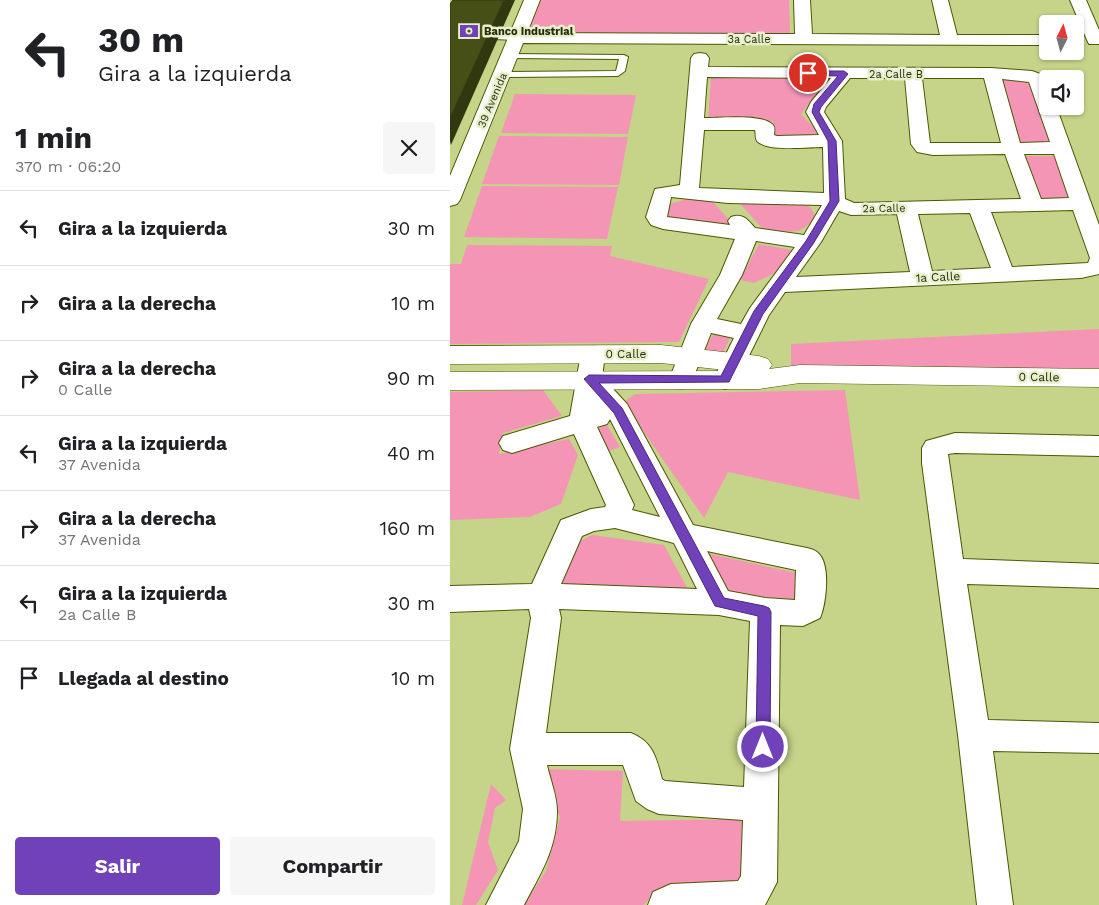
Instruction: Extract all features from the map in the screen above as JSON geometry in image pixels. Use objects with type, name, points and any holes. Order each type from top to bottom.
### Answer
[{"type":"street","name":"39 Avenida","points":[[450,200],[532,0]]},
{"type":"street","points":[[802,0],[804,39]]},
{"type":"street","points":[[940,0],[950,41]]},
{"type":"street","points":[[1078,0],[1097,40],[1084,40]]},
{"type":"street","name":"3a Calle","points":[[517,38],[1039,40]]},
{"type":"street","name":"2a Calle B","points":[[696,124],[700,65],[844,74],[990,74],[1032,76],[1037,79],[1061,148]]},
{"type":"street","points":[[729,371],[758,313],[810,242],[835,201],[832,141],[816,112],[817,106],[844,74]]},
{"type":"street","points":[[913,74],[921,144],[924,148],[1014,150],[1061,148],[1098,262]]},
{"type":"street","points":[[990,74],[1033,205]]},
{"type":"street","points":[[689,192],[696,124],[758,124],[765,127],[766,138],[774,142],[832,141]]},
{"type":"street","name":"2a Calle","points":[[662,193],[666,191],[689,192],[718,197],[816,198],[835,201],[851,209],[1080,204]]},
{"type":"street","points":[[662,193],[656,217],[658,221],[810,242]]},
{"type":"street","points":[[718,197],[748,234]]},
{"type":"street","points":[[978,206],[1004,274]]},
{"type":"street","points":[[906,208],[923,278]]},
{"type":"street","points":[[685,368],[703,324],[731,275],[748,234]]},
{"type":"street","name":"1a Calle","points":[[780,284],[1081,271],[1098,262]]},
{"type":"street","points":[[703,324],[748,333]]},
{"type":"street","points":[[593,354],[582,423],[620,506],[615,518]]},
{"type":"street","name":"0 Calle","points":[[450,355],[593,354],[685,368],[729,371],[759,380],[800,374],[1099,378]]},
{"type":"street","name":"0 Calle","points":[[450,381],[589,379],[685,368]]},
{"type":"street","points":[[589,379],[618,411],[720,602]]},
{"type":"street","points":[[512,443],[618,411]]},
{"type":"street","points":[[995,905],[952,571],[935,463],[935,448],[955,442],[1099,446]]},
{"type":"street","points":[[601,462],[637,448]]},
{"type":"street","points":[[450,599],[541,596],[720,602],[764,612],[803,613],[809,610],[811,565],[807,560],[685,535],[615,518],[591,520],[571,528],[541,596],[546,618],[527,749],[540,809],[536,845],[504,905]]},
{"type":"street","points":[[952,571],[1099,576]]},
{"type":"street","points":[[666,905],[671,902],[747,899],[760,882],[764,612]]},
{"type":"street","points":[[974,735],[1099,738]]},
{"type":"street","points":[[527,749],[631,749],[640,760],[648,789],[659,797],[762,805]]},
{"type":"lane","name":"3a Calle","points":[[450,35],[517,38]]},
{"type":"lane","points":[[502,75],[618,73],[621,71],[624,57],[510,56]]},
{"type":"shaded area","points":[[540,0],[789,0],[790,34],[528,34]]},
{"type":"shaded area","points":[[711,77],[829,78],[801,114],[823,137],[774,137],[773,121],[708,120]]},
{"type":"shaded area","points":[[1000,78],[1034,78],[1039,94],[1039,115],[1045,115],[1055,147],[1020,147]]},
{"type":"shaded area","points":[[515,94],[636,95],[628,134],[501,133]]},
{"type":"shaded area","points":[[499,136],[628,137],[619,185],[482,184]]},
{"type":"shaded area","points":[[1024,156],[1055,156],[1069,200],[1039,202]]},
{"type":"shaded area","points":[[482,186],[618,187],[607,239],[464,237]]},
{"type":"shaded area","points":[[690,198],[713,202],[733,224],[725,227],[667,218],[663,206]]},
{"type":"shaded area","points":[[742,202],[804,204],[810,207],[815,215],[805,228],[792,232],[762,228],[742,206]]},
{"type":"shaded area","points":[[759,244],[792,250],[783,269],[754,283],[740,280]]},
{"type":"shaded area","points":[[467,245],[612,246],[610,256],[709,279],[679,342],[450,344],[450,264],[461,264]]},
{"type":"shaded area","points":[[1099,329],[1099,368],[791,369],[791,344]]},
{"type":"shaded area","points":[[713,334],[730,338],[722,355],[704,351]]},
{"type":"shaded area","points":[[543,390],[562,416],[503,433],[499,454],[569,439],[578,455],[561,504],[530,517],[450,520],[450,392]]},
{"type":"shaded area","points":[[845,390],[860,500],[728,472],[704,518],[629,411],[626,400],[636,394]]},
{"type":"shaded area","points":[[607,425],[620,447],[609,451],[596,429]]},
{"type":"shaded area","points":[[592,535],[664,545],[691,595],[559,590],[569,547]]},
{"type":"shaded area","points":[[701,552],[801,574],[799,599],[725,595]]},
{"type":"shaded area","points":[[538,769],[623,771],[620,821],[747,819],[744,892],[655,893],[643,905],[524,905],[546,871],[560,817]]},
{"type":"shaded area","points":[[491,784],[506,800],[495,808],[488,842],[498,870],[476,905],[462,905]]},
{"type":"building","points":[[453,0],[504,0],[450,118],[450,4]]},
{"type":"place","name":"Banco Industrial","points":[[469,31]]},
{"type":"route","points":[[763,747],[764,612],[720,602],[618,411],[589,379],[725,380],[758,313],[810,242],[835,201],[832,141],[816,112],[817,106],[844,74],[808,73]]}]
